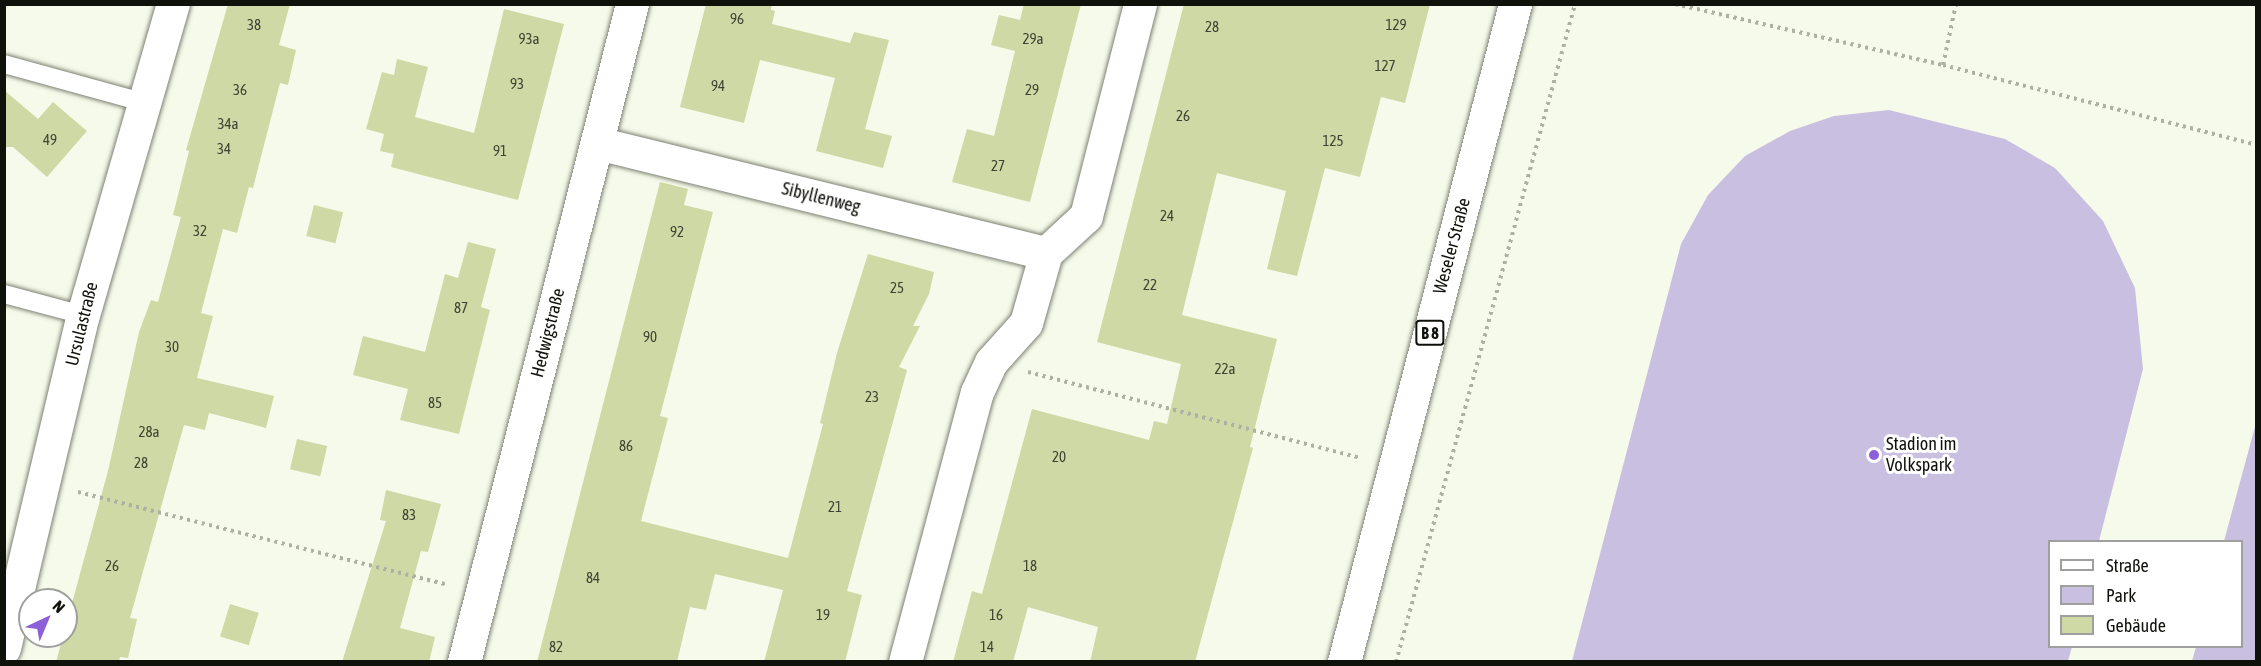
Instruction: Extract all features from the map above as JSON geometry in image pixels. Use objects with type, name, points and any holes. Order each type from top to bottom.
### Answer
[{"type":"street","name":"Ursulastraße","points":[[4,648],[83,315],[173,4]]},
{"type":"street","name":"Hedwigstraße","points":[[464,662],[632,4]]},
{"type":"street","points":[[905,662],[977,392],[991,362],[1026,323],[1046,253],[1086,216],[1140,4]]},
{"type":"street","name":"Weseler Straße","points":[[1344,662],[1515,4]]},
{"type":"street","name":"Sibyllenweg","points":[[597,143],[1046,253]]},
{"type":"lane","points":[[4,64],[146,103]]},
{"type":"lane","points":[[4,294],[83,315]]},
{"type":"path","points":[[1396,662],[1575,4]]},
{"type":"path","points":[[1675,4],[1943,65],[2256,145]]},
{"type":"path","points":[[1943,65],[1956,4]]},
{"type":"path","points":[[991,362],[1361,458]]},
{"type":"path","points":[[44,483],[481,593]]},
{"type":"green space","name":"Stadion im Volkspark","points":[[1889,110],[2005,139],[2055,168],[2103,221],[2135,288],[2143,369],[2099,540],[2048,540],[2048,648],[2072,648],[2068,661],[1572,661],[1681,244],[1708,195],[1745,156],[1790,131],[1834,116]]},
{"type":"green space","points":[[2256,423],[2256,661],[2192,661],[2196,648],[2243,648],[2243,540],[2224,540]]},
{"type":"building","points":[[228,4],[290,4],[279,45],[296,50],[288,85],[280,83],[253,188],[249,187],[237,233],[223,229],[201,313],[213,316],[197,378],[274,396],[266,428],[209,413],[205,430],[184,425],[130,618],[137,619],[128,658],[120,657],[119,662],[56,662],[60,648],[78,648],[78,588],[76,588],[108,471],[139,332],[151,300],[158,302],[181,217],[173,215],[189,151],[186,150]]},
{"type":"building","points":[[706,4],[772,4],[771,10],[775,11],[772,24],[850,43],[854,32],[889,40],[865,129],[892,136],[883,168],[816,151],[835,78],[760,60],[744,123],[680,107]]},
{"type":"building","points":[[1024,4],[1081,4],[1030,202],[952,182],[967,129],[994,136],[1015,51],[991,45],[999,15],[1020,20]]},
{"type":"building","points":[[1184,4],[1430,4],[1405,103],[1381,97],[1360,177],[1325,168],[1297,276],[1267,269],[1286,191],[1217,173],[1182,315],[1277,339],[1250,447],[1253,448],[1195,662],[1090,662],[1098,627],[1028,607],[1013,662],[953,662],[972,591],[982,594],[1032,409],[1149,440],[1154,421],[1167,424],[1181,364],[1097,342]]},
{"type":"building","points":[[504,9],[564,24],[518,200],[391,167],[394,154],[380,151],[384,134],[366,129],[382,72],[394,75],[397,59],[428,67],[415,117],[474,133]]},
{"type":"building","points":[[4,90],[38,119],[53,102],[87,131],[47,177],[13,147],[4,147]]},
{"type":"building","points":[[660,182],[688,189],[684,205],[713,212],[660,416],[668,418],[641,521],[788,558],[823,424],[820,423],[837,353],[868,254],[934,272],[929,294],[913,326],[920,326],[899,367],[907,370],[847,591],[862,595],[845,662],[764,662],[783,590],[715,574],[706,610],[690,607],[677,662],[537,662]]},
{"type":"building","points":[[314,205],[343,212],[335,243],[306,236]]},
{"type":"building","points":[[468,242],[496,249],[481,307],[490,310],[459,434],[400,420],[408,389],[353,375],[363,336],[425,352],[445,274],[458,278]]},
{"type":"building","points":[[297,439],[327,446],[320,476],[290,469]]},
{"type":"building","points":[[386,490],[441,504],[428,552],[421,551],[400,628],[435,637],[429,662],[342,662],[386,521],[380,520]]},
{"type":"building","points":[[230,604],[259,613],[249,645],[220,637]]},
{"type":"place","name":"Stadion im Volkspark","points":[[1874,455]]}]
